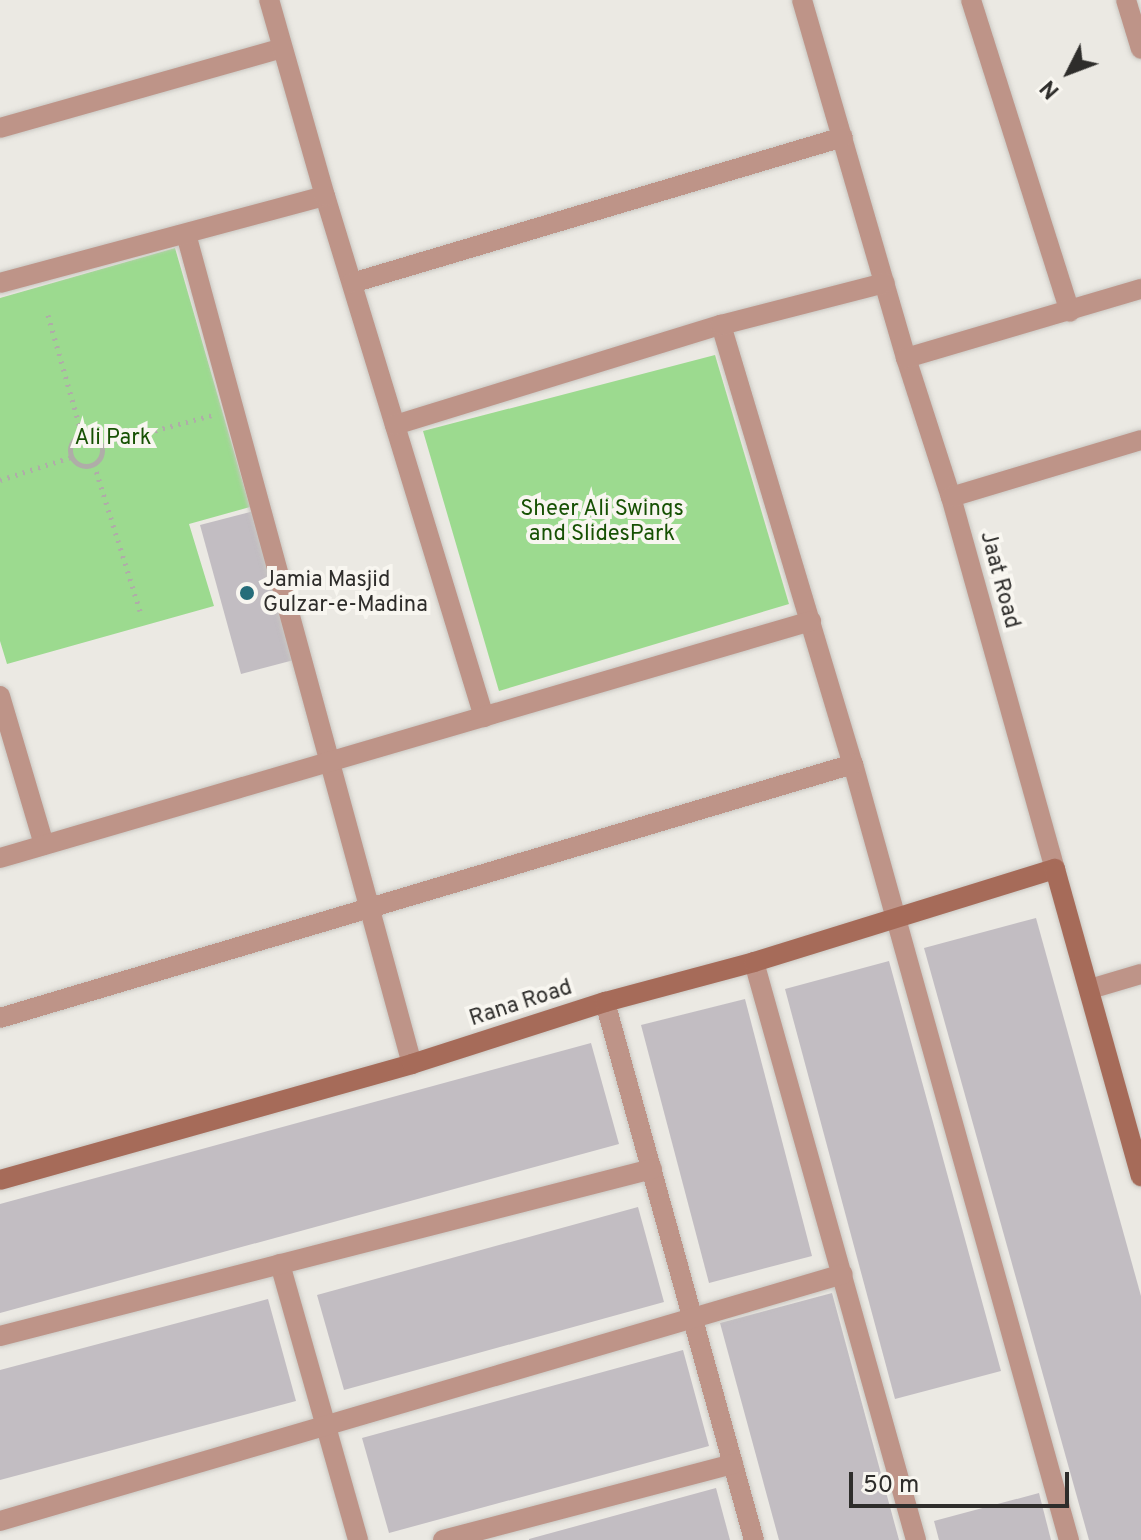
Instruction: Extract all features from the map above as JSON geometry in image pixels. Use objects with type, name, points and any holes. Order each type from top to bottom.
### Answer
[{"type":"street","points":[[269,0],[325,196],[484,717]]},
{"type":"street","name":"Jaat Road","points":[[802,0],[906,358],[951,497],[1141,1176]]},
{"type":"street","points":[[971,0],[1070,312]]},
{"type":"street","points":[[1126,0],[1141,49]]},
{"type":"street","points":[[0,128],[282,48]]},
{"type":"street","points":[[352,283],[843,137]]},
{"type":"street","points":[[0,283],[325,196]]},
{"type":"street","points":[[186,234],[412,1064]]},
{"type":"street","points":[[395,425],[721,325],[885,283]]},
{"type":"street","points":[[906,358],[1141,289]]},
{"type":"street","points":[[721,325],[853,764],[1069,1540]]},
{"type":"street","points":[[951,497],[1141,440]]},
{"type":"street","points":[[0,858],[811,621]]},
{"type":"street","points":[[0,696],[44,845]]},
{"type":"street","points":[[0,1018],[853,764]]},
{"type":"street","name":"Rana Road","points":[[0,1180],[412,1064],[605,1002],[754,962],[1055,869]]},
{"type":"street","points":[[754,962],[916,1540]]},
{"type":"street","points":[[1090,989],[1141,974]]},
{"type":"street","points":[[605,1002],[754,1540]]},
{"type":"street","points":[[0,1336],[652,1169]]},
{"type":"street","points":[[280,1264],[328,1425],[358,1540]]},
{"type":"street","points":[[0,1521],[843,1274]]},
{"type":"street","points":[[443,1540],[733,1464]]},
{"type":"path","points":[[48,315],[82,434]]},
{"type":"path","points":[[101,445],[233,409]]},
{"type":"path","points":[[71,457],[84,466],[94,464],[101,457],[101,445],[93,435],[82,434]]},
{"type":"path","points":[[71,457],[70,446],[82,434]]},
{"type":"path","points":[[0,480],[71,457]]},
{"type":"path","points":[[94,464],[140,611]]},
{"type":"green space","name":"Ali Park","points":[[175,248],[250,507],[189,524],[214,606],[7,664],[0,641],[0,298]]},
{"type":"green space","name":"Sheer Ali Swings and SlidesPark","points":[[715,355],[789,604],[499,691],[423,431]]},
{"type":"building","name":"Jamia Masjid Gulzar-e-Madina","points":[[254,511],[294,660],[241,674],[200,525]]},
{"type":"building","points":[[1036,918],[1141,1296],[1141,1540],[1089,1540],[924,948]]},
{"type":"building","points":[[889,961],[1001,1371],[895,1399],[785,989]]},
{"type":"building","points":[[745,999],[812,1256],[709,1283],[641,1025]]},
{"type":"building","points":[[591,1043],[619,1144],[0,1313],[0,1204]]},
{"type":"building","points":[[638,1207],[664,1302],[344,1390],[317,1295]]},
{"type":"building","points":[[832,1293],[899,1540],[779,1540],[720,1323]]},
{"type":"building","points":[[268,1299],[296,1401],[0,1480],[0,1370]]},
{"type":"building","points":[[683,1350],[709,1446],[389,1533],[362,1438]]},
{"type":"building","points":[[716,1488],[730,1540],[529,1540],[529,1539]]},
{"type":"building","points":[[1039,1493],[1051,1540],[939,1540],[934,1521]]},
{"type":"place","name":"Jamia Masjid Gulzar-e-Madina","points":[[247,593]]}]
